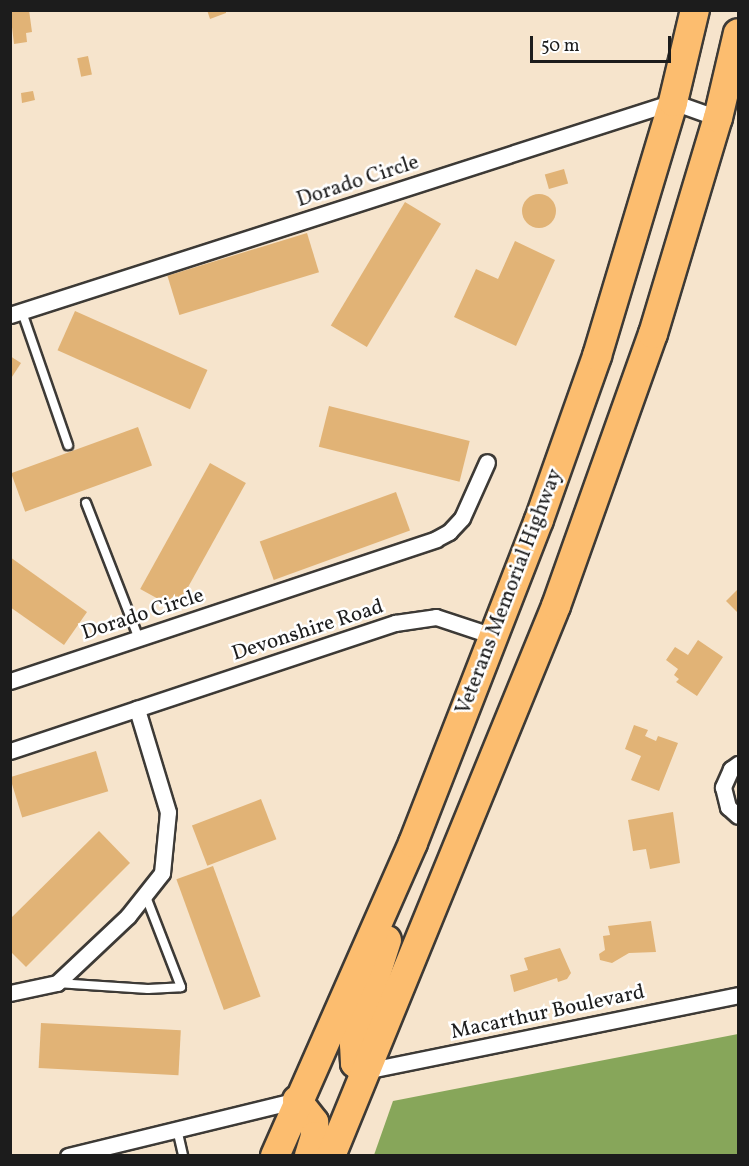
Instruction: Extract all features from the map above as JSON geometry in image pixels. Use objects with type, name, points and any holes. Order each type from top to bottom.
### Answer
[{"type":"highway","name":"Veterans Memorial Highway","points":[[275,1155],[436,783],[597,356],[673,102],[695,10]]},
{"type":"highway","points":[[331,1155],[556,606],[653,334],[718,118],[738,33]]},
{"type":"highway","points":[[365,1071],[355,1063],[354,1044],[436,783]]},
{"type":"highway","points":[[297,1100],[314,1122],[315,1136],[309,1155]]},
{"type":"street","points":[[673,102],[718,118]]},
{"type":"street","name":"Dorado Circle","points":[[16,313],[673,102]]},
{"type":"street","name":"Dorado Circle","points":[[10,681],[436,539],[449,532],[462,518],[487,462]]},
{"type":"street","name":"Devonshire Road","points":[[10,751],[395,623],[436,617],[493,636]]},
{"type":"street","points":[[10,993],[57,983],[128,916],[162,873],[168,812],[137,709]]},
{"type":"street","points":[[738,764],[731,769],[723,788],[728,807],[738,816]]},
{"type":"street","name":"Macarthur Boulevard","points":[[365,1071],[738,995]]},
{"type":"street","points":[[69,1155],[297,1100]]},
{"type":"lane","points":[[16,313],[68,446]]},
{"type":"lane","points":[[86,503],[139,639]]},
{"type":"lane","points":[[57,983],[148,989],[181,987],[145,894]]},
{"type":"lane","points":[[177,1129],[183,1155]]},
{"type":"green space","points":[[738,1034],[738,1155],[374,1155],[393,1101]]},
{"type":"building","points":[[10,10],[29,10],[32,32],[26,33],[27,42],[14,44]]},
{"type":"building","points":[[207,10],[226,10],[226,13],[210,19]]},
{"type":"building","points":[[88,56],[92,75],[81,77],[77,58]]},
{"type":"building","points":[[33,91],[35,100],[22,103],[21,93]]},
{"type":"building","points":[[564,169],[568,183],[549,189],[545,175]]},
{"type":"building","points":[[539,194],[551,199],[556,211],[551,223],[539,228],[527,223],[522,211],[527,199]]},
{"type":"building","points":[[405,202],[441,224],[367,347],[331,325]]},
{"type":"building","points":[[307,233],[319,272],[179,315],[167,276]]},
{"type":"building","points":[[515,241],[555,260],[516,346],[454,317],[476,269],[498,279]]},
{"type":"building","points":[[75,311],[207,370],[190,409],[58,350]]},
{"type":"building","points":[[10,356],[21,363],[10,380]]},
{"type":"building","points":[[329,406],[470,441],[460,482],[319,447]]},
{"type":"building","points":[[138,427],[152,466],[25,512],[11,473]]},
{"type":"building","points":[[210,463],[246,483],[176,609],[140,589]]},
{"type":"building","points":[[396,492],[410,531],[274,580],[260,542]]},
{"type":"building","points":[[10,557],[87,612],[64,645],[10,607]]},
{"type":"building","points":[[738,589],[738,613],[726,601]]},
{"type":"building","points":[[698,640],[723,657],[697,696],[676,682],[679,679],[674,675],[678,669],[666,660],[675,647],[688,655]]},
{"type":"building","points":[[634,725],[648,730],[645,736],[656,741],[658,736],[678,743],[659,791],[631,780],[641,756],[625,749]]},
{"type":"building","points":[[96,751],[108,791],[22,817],[10,777]]},
{"type":"building","points":[[261,799],[276,839],[207,866],[192,826]]},
{"type":"building","points":[[673,812],[680,863],[650,869],[646,849],[633,851],[628,820]]},
{"type":"building","points":[[99,831],[130,863],[26,967],[10,951],[10,919]]},
{"type":"building","points":[[213,866],[261,997],[224,1010],[176,879]]},
{"type":"building","points":[[651,921],[656,952],[629,953],[612,963],[600,960],[599,954],[605,950],[603,936],[610,935],[608,926]]},
{"type":"building","points":[[560,948],[571,973],[567,979],[558,982],[557,978],[514,992],[510,975],[528,970],[524,958]]},
{"type":"building","points":[[41,1023],[181,1030],[178,1075],[39,1068]]}]
